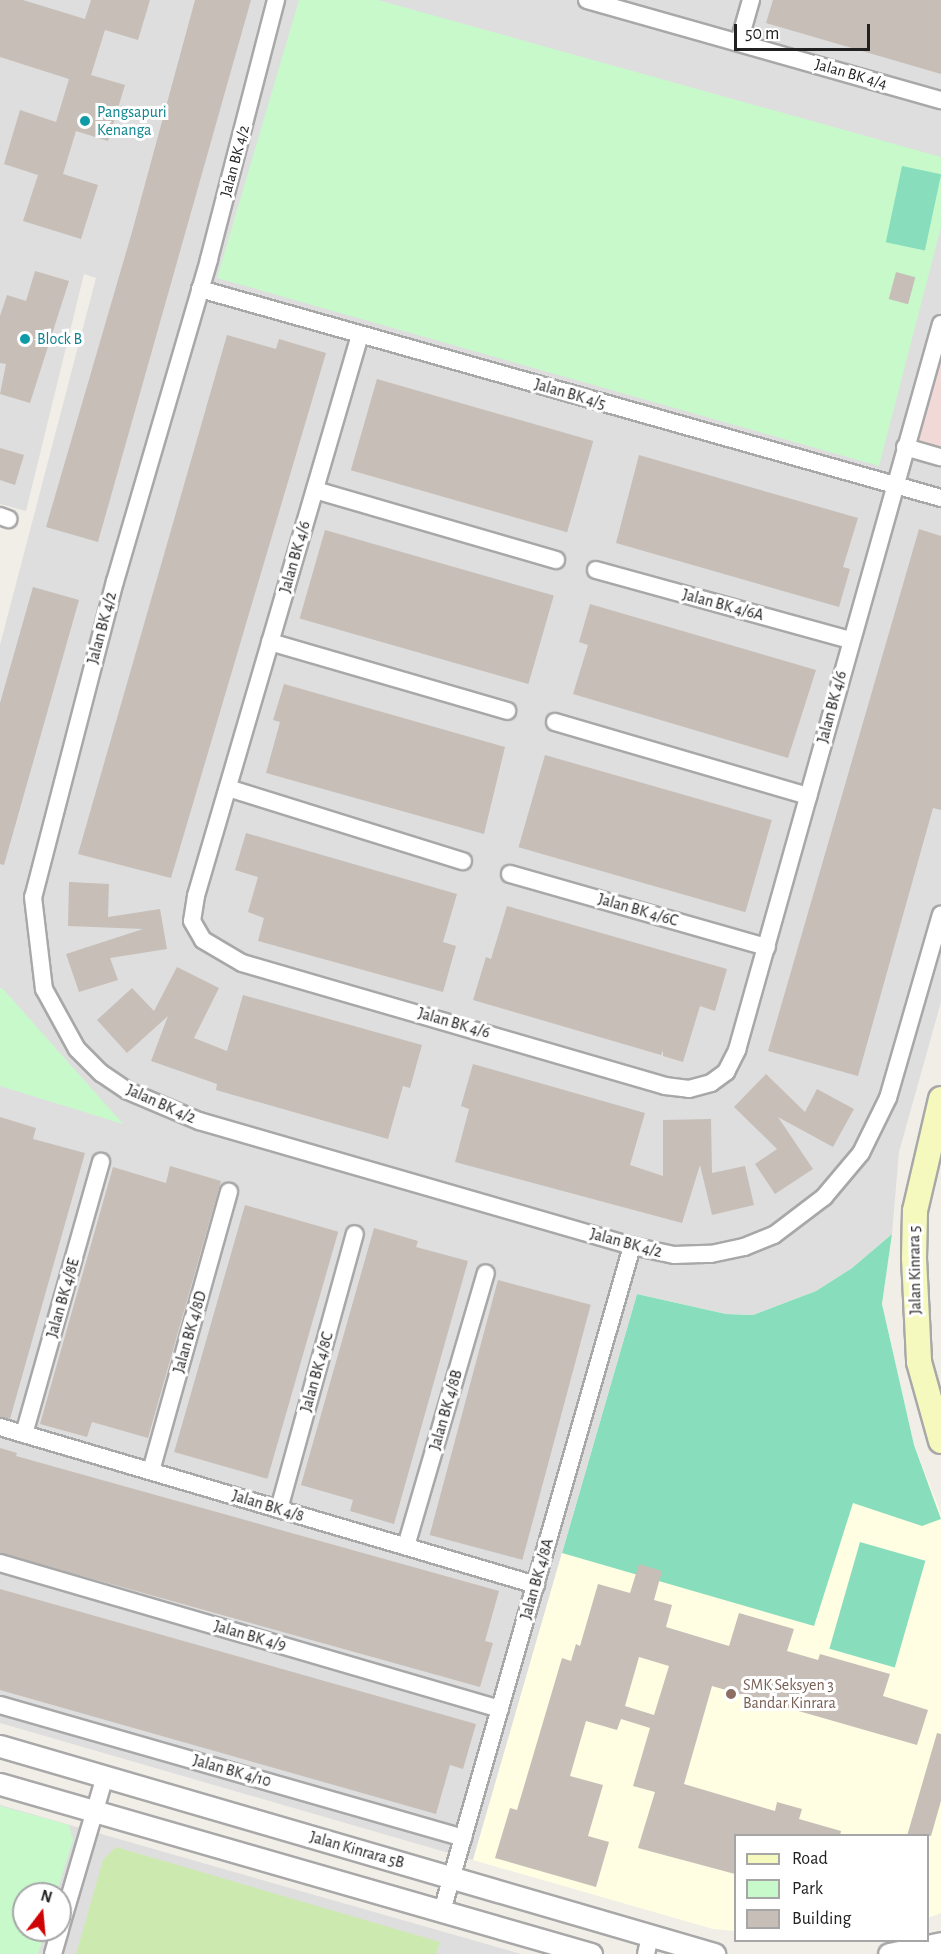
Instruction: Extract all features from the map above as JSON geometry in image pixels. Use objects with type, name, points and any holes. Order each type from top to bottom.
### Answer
[{"type":"main road","name":"Jalan Kinrara 5","points":[[941,1099],[915,1211],[914,1258],[919,1362],[941,1441]]},
{"type":"street","name":"Jalan BK 4/2","points":[[276,0],[200,289],[115,581],[35,885],[33,897],[44,989],[77,1049],[101,1073],[154,1105],[200,1121],[632,1246],[674,1255],[744,1247],[774,1235],[824,1197],[876,1129],[941,914]]},
{"type":"street","name":"Jalan BK 4/4","points":[[587,0],[941,100]]},
{"type":"street","points":[[739,42],[751,0]]},
{"type":"street","name":"Jalan BK 4/5","points":[[200,289],[941,498]]},
{"type":"street","name":"Jalan BK 4/6","points":[[360,335],[228,788],[192,921],[203,940],[242,963],[665,1086],[689,1089],[711,1083],[733,1061],[941,324]]},
{"type":"street","points":[[905,447],[941,457]]},
{"type":"street","points":[[315,489],[556,560]]},
{"type":"street","name":"Jalan BK 4/6A","points":[[596,570],[850,640]]},
{"type":"street","points":[[270,642],[507,711]]},
{"type":"street","points":[[555,722],[808,795]]},
{"type":"street","points":[[228,788],[463,861]]},
{"type":"street","name":"Jalan BK 4/6C","points":[[510,874],[767,946]]},
{"type":"street","name":"Jalan BK 4/8E","points":[[24,1434],[101,1162]]},
{"type":"street","name":"Jalan BK 4/8D","points":[[151,1471],[229,1192]]},
{"type":"street","name":"Jalan BK 4/8C","points":[[279,1509],[355,1234]]},
{"type":"street","name":"Jalan BK 4/8A","points":[[442,1911],[632,1246]]},
{"type":"street","name":"Jalan BK 4/8B","points":[[406,1546],[486,1273]]},
{"type":"street","name":"Jalan BK 4/8","points":[[0,1427],[536,1585]]},
{"type":"street","name":"Jalan BK 4/9","points":[[0,1563],[500,1709]]},
{"type":"street","name":"Jalan BK 4/10","points":[[0,1705],[463,1838]]},
{"type":"street","name":"Jalan Kinrara 5B","points":[[0,1746],[452,1878],[648,1945],[714,1954]]},
{"type":"street","points":[[72,1890],[105,1776]]},
{"type":"street","points":[[0,1784],[591,1954]]},
{"type":"street","points":[[889,1954],[941,1943]]},
{"type":"shaded area","points":[[0,0],[941,0],[941,1002],[899,1152],[892,1234],[852,1268],[816,1291],[753,1315],[726,1314],[637,1294],[473,1860],[0,1723],[0,645],[96,278],[84,274],[26,511],[0,504]]},
{"type":"shaded area","points":[[941,349],[941,450],[914,442]]},
{"type":"shaded area","name":"SMK Seksyen 3 Bandar Kinrara","points":[[892,1234],[882,1304],[914,1445],[941,1514],[941,1913],[929,1918],[929,1834],[734,1834],[734,1931],[713,1929],[473,1860],[637,1294],[726,1314],[753,1315],[816,1291],[852,1268]]},
{"type":"shaded area","points":[[0,1805],[521,1954],[0,1954]]},
{"type":"green space","points":[[299,0],[378,0],[941,157],[941,227],[879,466],[217,278]]},
{"type":"green space","points":[[902,166],[941,174],[925,251],[886,242]]},
{"type":"green space","points":[[0,988],[3,989],[123,1124],[0,1086]]},
{"type":"green space","points":[[892,1234],[882,1304],[914,1445],[941,1519],[922,1526],[853,1503],[814,1626],[562,1553],[637,1294],[726,1314],[753,1315],[816,1291],[852,1268]]},
{"type":"green space","points":[[860,1542],[925,1561],[895,1667],[829,1649]]},
{"type":"green space","points":[[0,1806],[69,1825],[73,1840],[60,1882],[12,1882],[12,1942],[42,1942],[38,1954],[0,1954]]},
{"type":"green space","points":[[116,1847],[440,1942],[436,1954],[76,1954],[103,1860]]},
{"type":"building","name":"Pangsapuri Kenanga","points":[[0,0],[23,0],[85,19],[91,0],[150,0],[138,40],[105,30],[91,75],[125,85],[108,141],[76,131],[63,174],[98,185],[81,239],[23,221],[38,175],[4,164],[20,110],[56,122],[69,79],[0,57]]},
{"type":"building","points":[[195,0],[251,0],[98,542],[46,527],[132,232]]},
{"type":"building","points":[[773,0],[941,0],[941,74],[766,23]]},
{"type":"building","name":"Block B","points":[[35,271],[69,281],[30,403],[0,394],[6,364],[0,363],[0,316],[7,295],[26,301]]},
{"type":"building","points":[[896,272],[915,277],[908,304],[889,299]]},
{"type":"building","points":[[227,335],[276,349],[279,339],[326,353],[171,878],[78,854]]},
{"type":"building","points":[[377,379],[593,441],[567,532],[351,470]]},
{"type":"building","points":[[0,448],[24,455],[15,485],[0,480]]},
{"type":"building","points":[[639,455],[858,518],[843,567],[850,569],[839,607],[616,543]]},
{"type":"building","points":[[919,529],[941,536],[941,810],[933,808],[858,1076],[768,1051]]},
{"type":"building","points":[[325,530],[554,596],[528,684],[300,618]]},
{"type":"building","points":[[33,587],[79,600],[4,865],[0,864],[0,703]]},
{"type":"building","points":[[590,604],[816,670],[788,758],[573,694],[588,645],[579,642]]},
{"type":"building","points":[[284,684],[505,747],[484,834],[266,773],[280,722],[273,720]]},
{"type":"building","points":[[545,755],[772,820],[745,912],[519,847]]},
{"type":"building","points":[[246,833],[457,894],[443,942],[456,946],[443,992],[258,941],[264,918],[248,912],[258,877],[235,870]]},
{"type":"building","points":[[69,882],[109,884],[108,917],[160,909],[167,949],[110,958],[118,980],[79,992],[66,954],[143,929],[68,926]]},
{"type":"building","points":[[507,906],[727,969],[715,1011],[700,1006],[683,1062],[663,1056],[663,1050],[661,1055],[473,1000],[486,957],[491,959]]},
{"type":"building","points":[[177,967],[219,988],[194,1038],[227,1051],[243,995],[422,1045],[410,1088],[403,1086],[388,1139],[216,1090],[217,1084],[151,1061],[168,1016],[127,1053],[97,1020],[132,988],[154,1011]]},
{"type":"building","points":[[473,1064],[645,1113],[630,1165],[663,1176],[663,1120],[711,1119],[712,1173],[745,1166],[754,1205],[712,1215],[700,1165],[682,1223],[455,1162],[469,1109],[461,1106]]},
{"type":"building","points":[[766,1074],[805,1112],[817,1089],[854,1109],[833,1147],[778,1117],[813,1169],[775,1194],[755,1164],[777,1149],[734,1107]]},
{"type":"building","points":[[0,1117],[36,1128],[33,1139],[85,1153],[10,1419],[0,1417]]},
{"type":"building","points":[[170,1166],[221,1181],[148,1438],[92,1422],[87,1437],[40,1424],[113,1167],[166,1183]]},
{"type":"building","points":[[245,1205],[338,1232],[267,1479],[174,1452]]},
{"type":"building","points":[[374,1228],[418,1241],[416,1247],[468,1261],[394,1524],[350,1511],[353,1500],[301,1485]]},
{"type":"building","points":[[498,1280],[591,1305],[522,1560],[430,1535]]},
{"type":"building","points":[[0,1448],[17,1453],[16,1456],[499,1591],[485,1641],[493,1643],[480,1687],[0,1553]]},
{"type":"building","points":[[639,1564],[662,1571],[654,1600],[672,1605],[666,1627],[729,1646],[739,1613],[794,1629],[787,1651],[818,1660],[820,1654],[890,1674],[883,1696],[928,1710],[917,1745],[712,1686],[684,1784],[775,1811],[777,1802],[802,1809],[799,1819],[841,1831],[840,1834],[734,1834],[734,1874],[638,1848],[655,1792],[633,1786],[650,1728],[621,1719],[617,1730],[586,1721],[570,1776],[603,1785],[588,1836],[609,1842],[596,1887],[495,1858],[510,1808],[517,1810],[562,1658],[571,1661],[576,1644],[580,1646],[598,1584],[630,1593]],"holes":[[[639,1657],[669,1666],[654,1715],[625,1706]]]},
{"type":"building","points":[[0,1589],[476,1724],[463,1769],[450,1765],[436,1814],[0,1690]]},
{"type":"building","points":[[937,1733],[941,1734],[941,1801],[931,1836],[929,1834],[908,1834]]},
{"type":"place","name":"Pangsapuri Kenanga","points":[[85,121]]},
{"type":"place","name":"Block B","points":[[25,339]]},
{"type":"place","name":"SMK Seksyen 3 Bandar Kinrara","points":[[731,1694]]}]
